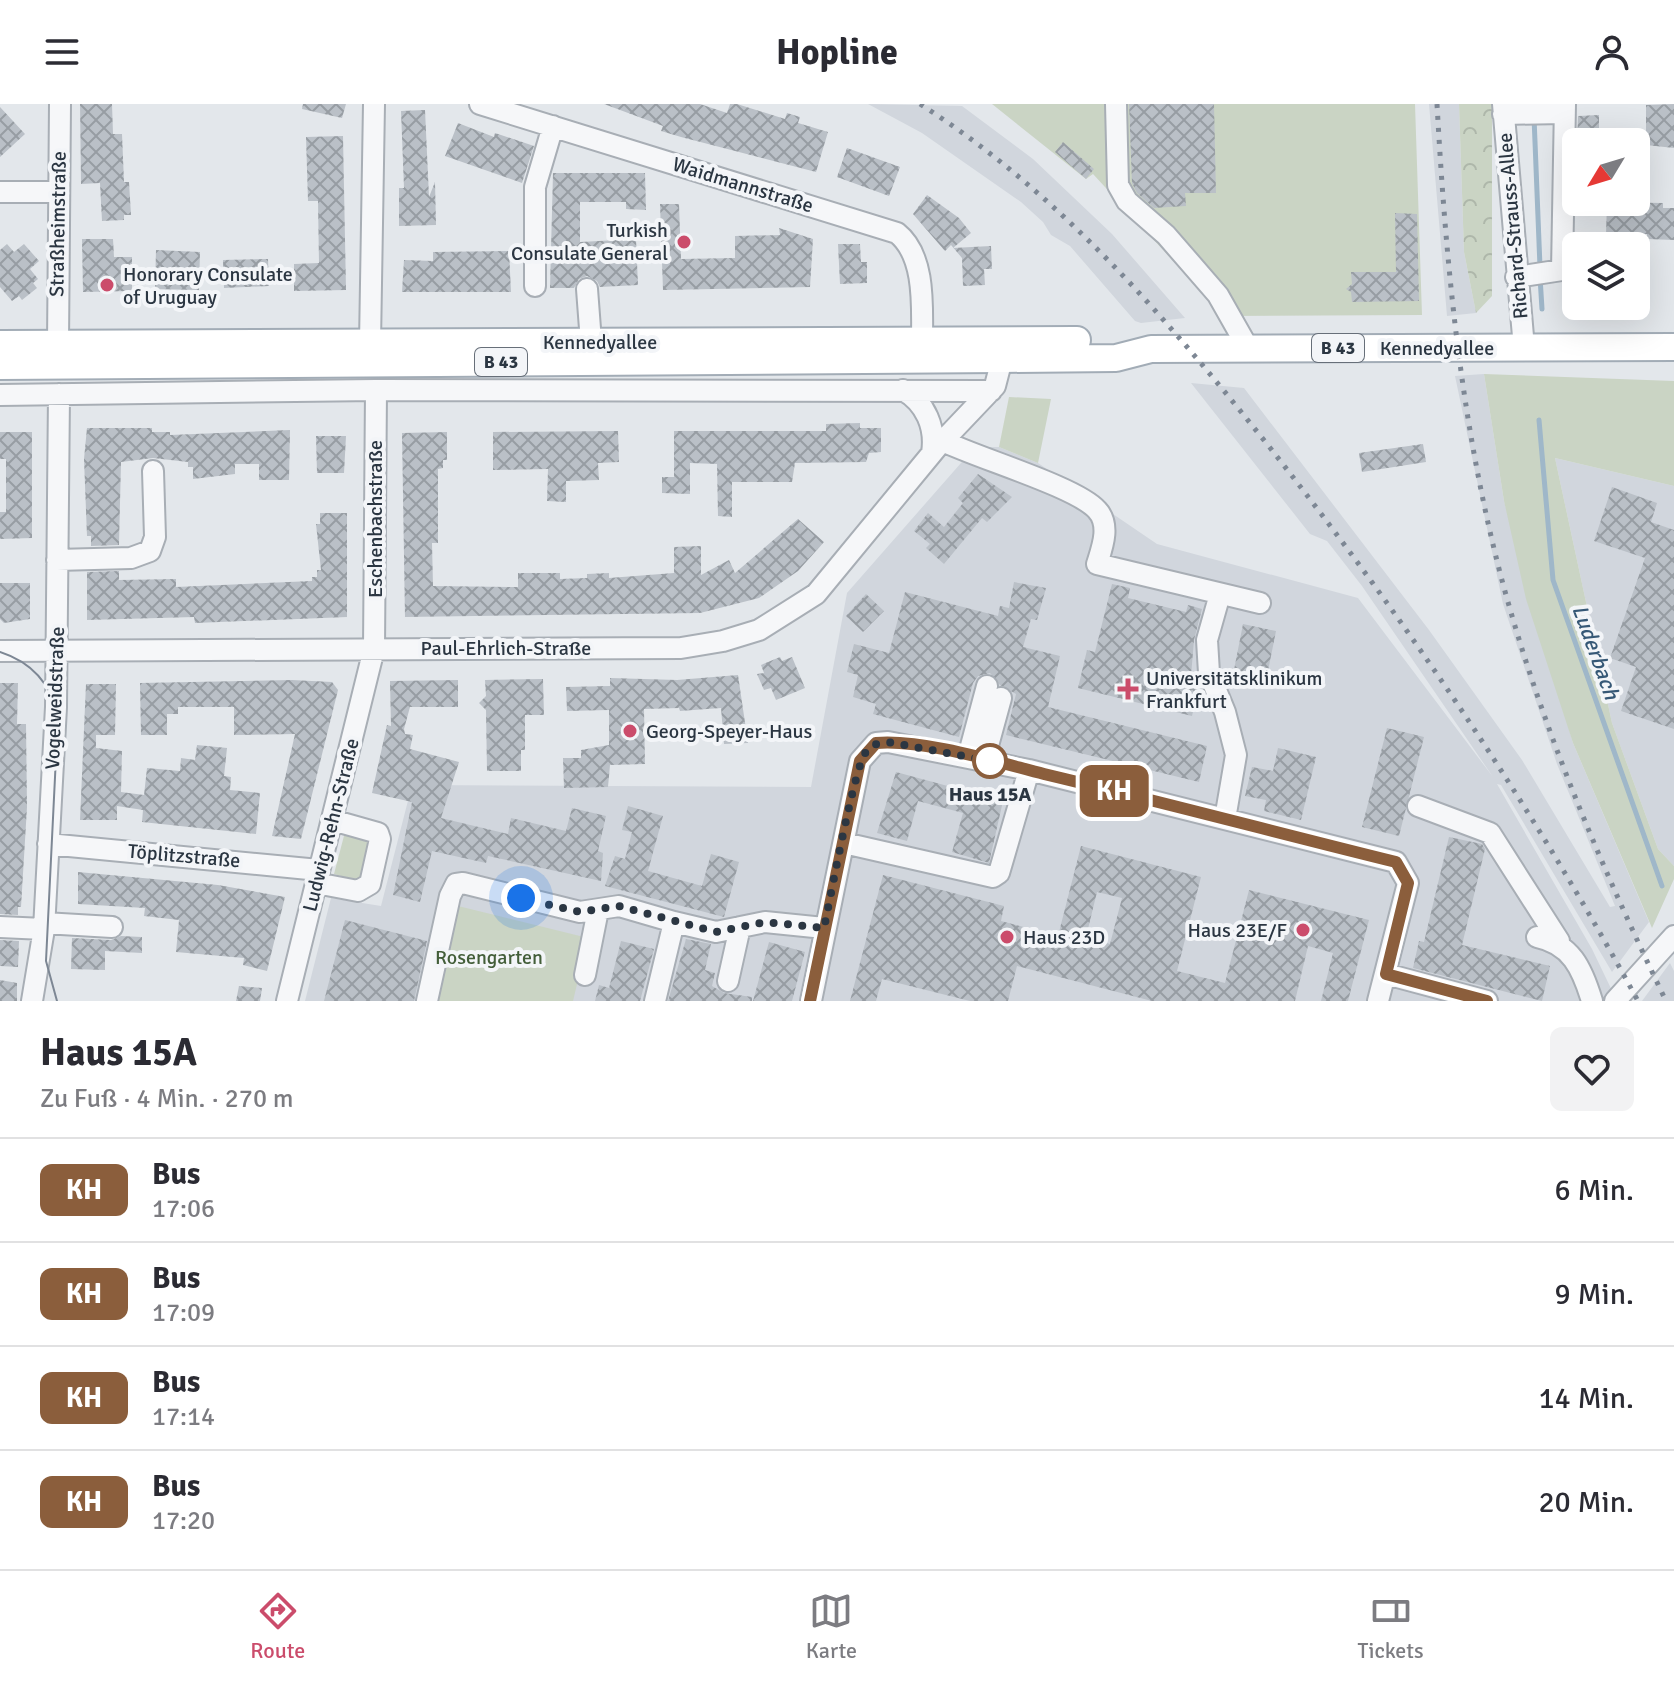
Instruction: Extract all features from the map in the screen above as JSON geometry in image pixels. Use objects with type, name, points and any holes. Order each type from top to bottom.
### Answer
[{"type":"main road","name":"Kennedyallee","points":[[0,344],[1115,340],[1151,349]]},
{"type":"main road","name":"Kennedyallee","points":[[0,366],[1116,358],[1151,349],[1674,347]]},
{"type":"street","name":"Straßheimstraße","points":[[58,344],[60,104]]},
{"type":"street","points":[[370,343],[374,104]]},
{"type":"street","name":"Waidmannstraße","points":[[480,104],[897,233],[910,248],[918,271],[922,341]]},
{"type":"street","points":[[1116,104],[1118,185],[1127,201],[1166,235],[1218,295],[1248,348]]},
{"type":"street","points":[[1503,109],[1550,111],[1562,270],[1533,276]]},
{"type":"street","name":"Richard-Strauss-Allee","points":[[1503,109],[1533,276],[1524,348]]},
{"type":"street","points":[[535,286],[535,187],[553,126]]},
{"type":"street","points":[[0,192],[59,192]]},
{"type":"street","points":[[587,289],[591,342]]},
{"type":"street","points":[[980,340],[1002,359]]},
{"type":"street","name":"Paul-Ehrlich-Straße","points":[[0,651],[681,648],[747,635],[786,616],[824,586],[938,447],[991,391],[998,381],[1002,359]]},
{"type":"street","points":[[0,395],[376,390],[991,391]]},
{"type":"street","name":"Eschenbachstraße","points":[[374,649],[376,390]]},
{"type":"street","points":[[903,390],[921,404],[938,447],[1076,495],[1098,511],[1105,525],[1097,564],[1260,603]]},
{"type":"street","name":"Vogelweidstraße","points":[[32,1001],[44,926],[57,651],[59,394]]},
{"type":"street","points":[[57,560],[131,558],[150,551],[155,537],[153,471]]},
{"type":"street","points":[[1220,594],[1207,640],[1209,673],[1225,712],[1236,755],[1225,819]]},
{"type":"street","name":"Ludwig-Rehn-Straße","points":[[287,1001],[374,649]]},
{"type":"street","points":[[976,758],[994,692]]},
{"type":"street","points":[[811,1001],[860,761],[876,743],[916,745],[1029,770],[1396,862],[1408,883],[1378,1001]]},
{"type":"street","points":[[844,843],[993,877],[999,873],[1029,770]]},
{"type":"street","points":[[1418,806],[1490,833],[1574,960],[1592,1001]]},
{"type":"street","name":"Töplitzstraße","points":[[48,844],[318,876],[358,891],[370,884],[380,839],[378,833],[332,820]]},
{"type":"street","points":[[427,1001],[450,896],[456,884],[463,883],[580,912],[619,906],[716,932],[765,922],[824,928]]},
{"type":"street","points":[[585,975],[598,910]]},
{"type":"street","points":[[655,1001],[674,922]]},
{"type":"street","points":[[0,927],[112,927]]},
{"type":"street","points":[[728,981],[740,927]]},
{"type":"street","points":[[1615,1001],[1674,936]]},
{"type":"street","points":[[1537,937],[1559,941]]},
{"type":"street","points":[[1386,974],[1487,1001]]},
{"type":"shaded area","points":[[868,104],[962,106],[1033,159],[1112,234],[1185,318],[1135,321],[1070,246],[1051,235],[1043,222],[1021,202],[922,133]]},
{"type":"shaded area","points":[[1429,104],[1459,104],[1464,252],[1476,313],[1447,316]]},
{"type":"shaded area","name":"Universitätsklinikum Frankfurt","points":[[1484,374],[1504,501],[1573,743],[1649,922],[1612,972],[1501,785],[1497,784],[1592,949],[1617,1001],[305,1001],[331,898],[381,906],[412,785],[811,787],[847,593],[975,447],[999,447],[1038,463],[1157,544],[1358,598],[1493,777],[1362,586],[1327,541],[1310,534],[1191,383],[1244,388],[1429,630],[1522,760],[1610,907],[1615,906],[1557,764],[1503,604],[1455,376]]},
{"type":"shaded area","points":[[1555,458],[1674,486],[1674,866],[1658,849],[1612,723]]},
{"type":"shaded area","points":[[1670,963],[1674,971],[1674,1001],[1642,1001]]},
{"type":"green space","points":[[992,104],[1415,104],[1422,315],[1224,316],[1093,174],[1086,179]]},
{"type":"green space","points":[[1459,104],[1492,104],[1492,296],[1476,313],[1464,252]]},
{"type":"green space","points":[[1484,374],[1674,381],[1674,486],[1555,458],[1612,723],[1658,849],[1674,866],[1674,879],[1652,928],[1573,743],[1526,599],[1504,501]]},
{"type":"green space","points":[[1009,397],[1051,399],[1038,463],[999,447]]},
{"type":"green space","points":[[345,832],[370,838],[359,881],[334,874]]},
{"type":"green space","name":"Rosengarten","points":[[458,906],[588,938],[573,1001],[435,1001]]},
{"type":"building","points":[[80,104],[112,104],[113,134],[122,134],[124,182],[129,182],[131,215],[124,215],[124,220],[102,221],[100,183],[81,184]]},
{"type":"building","points":[[303,104],[346,104],[342,118],[302,109]]},
{"type":"building","points":[[604,104],[700,104],[727,113],[730,104],[737,104],[785,119],[787,113],[800,117],[798,123],[828,132],[816,172],[661,131],[663,126]]},
{"type":"building","points":[[1129,104],[1214,104],[1216,193],[1185,193],[1186,206],[1154,208],[1137,193],[1132,183]]},
{"type":"building","points":[[1674,104],[1674,148],[1650,145],[1646,105]]},
{"type":"building","points":[[0,107],[25,134],[0,157]]},
{"type":"building","points":[[425,110],[429,197],[435,182],[436,225],[399,226],[399,188],[404,188],[401,111]]},
{"type":"building","points":[[1599,115],[1599,128],[1578,128],[1578,116]]},
{"type":"building","points":[[458,123],[494,137],[495,133],[534,146],[522,183],[445,156]]},
{"type":"building","points":[[343,136],[346,290],[294,291],[294,264],[319,263],[318,201],[308,201],[306,137]]},
{"type":"building","points":[[1063,142],[1094,169],[1086,179],[1055,152]]},
{"type":"building","points":[[847,148],[900,167],[889,196],[837,177]]},
{"type":"building","points":[[553,173],[645,173],[646,210],[626,209],[626,202],[580,202],[580,242],[636,239],[638,285],[600,287],[597,281],[587,276],[579,279],[574,288],[550,288]]},
{"type":"building","points":[[927,195],[959,218],[971,233],[953,248],[951,245],[945,251],[913,214]]},
{"type":"building","points":[[1650,203],[1663,203],[1663,208],[1674,208],[1674,240],[1650,239],[1650,232],[1606,232],[1607,216],[1650,216]]},
{"type":"building","points":[[660,204],[679,204],[681,259],[735,258],[735,236],[780,235],[779,228],[813,239],[810,287],[663,290]]},
{"type":"building","points":[[1395,213],[1417,214],[1419,301],[1352,302],[1351,292],[1346,289],[1352,284],[1351,272],[1396,272]]},
{"type":"building","points":[[82,239],[113,239],[114,257],[132,257],[132,291],[83,292]]},
{"type":"building","points":[[7,244],[14,252],[24,244],[39,261],[30,269],[38,279],[33,283],[37,288],[22,300],[19,296],[12,301],[0,287],[0,250]]},
{"type":"building","points":[[838,244],[860,244],[861,262],[867,262],[867,283],[840,284]]},
{"type":"building","points":[[991,246],[992,269],[984,269],[985,285],[963,286],[962,258],[954,248]]},
{"type":"building","points":[[156,250],[200,252],[199,290],[155,289]]},
{"type":"building","points":[[509,251],[511,292],[402,292],[404,260],[433,261],[433,252]]},
{"type":"building","points":[[268,259],[269,286],[224,288],[223,260]]},
{"type":"building","points":[[860,423],[860,428],[881,428],[881,452],[869,453],[866,462],[795,463],[792,482],[732,482],[732,517],[718,516],[717,464],[690,463],[690,494],[662,493],[662,477],[674,477],[674,431],[826,431],[826,424]]},
{"type":"building","points":[[87,428],[152,428],[152,432],[170,432],[170,435],[290,430],[289,480],[259,480],[259,464],[235,464],[235,474],[193,479],[193,467],[188,467],[188,462],[153,458],[121,462],[119,545],[91,546],[91,536],[87,536],[84,459]]},
{"type":"building","points":[[618,431],[619,462],[598,463],[599,480],[566,481],[566,502],[547,501],[548,469],[493,470],[493,432]]},
{"type":"building","points":[[0,432],[32,432],[32,538],[0,539],[0,512],[6,512],[6,459],[0,459]]},
{"type":"building","points":[[447,432],[447,460],[443,460],[443,468],[438,469],[438,543],[432,543],[433,586],[518,587],[518,573],[560,573],[560,579],[587,578],[587,574],[609,573],[609,578],[674,573],[674,547],[701,546],[701,575],[729,560],[735,573],[798,519],[824,542],[798,571],[759,598],[700,613],[405,617],[402,433]]},
{"type":"building","points":[[316,436],[346,436],[344,473],[317,473]]},
{"type":"building","points":[[1423,444],[1426,462],[1362,472],[1359,453]]},
{"type":"building","points":[[978,474],[1012,497],[987,522],[982,518],[944,564],[926,548],[930,544],[914,531],[928,513],[944,527],[963,503],[958,498]]},
{"type":"building","points":[[1612,487],[1657,503],[1651,522],[1674,530],[1674,729],[1621,711],[1636,667],[1610,658],[1645,558],[1594,541]]},
{"type":"building","points":[[320,513],[347,513],[347,617],[195,623],[194,617],[87,620],[87,572],[119,571],[119,580],[176,579],[176,587],[312,581],[312,577],[317,577],[317,570],[321,570],[316,524],[320,524]]},
{"type":"building","points":[[1014,582],[1046,588],[1037,620],[1031,619],[1023,647],[1060,656],[1048,707],[1207,746],[1199,782],[1006,735],[1016,694],[1000,685],[990,673],[978,676],[973,683],[959,737],[873,714],[876,704],[853,697],[858,675],[847,672],[854,644],[889,653],[905,592],[998,616],[1000,606],[1009,608]]},
{"type":"building","points":[[0,583],[30,583],[30,619],[4,623],[0,619]]},
{"type":"building","points":[[1112,584],[1130,588],[1128,598],[1186,612],[1188,605],[1202,609],[1194,640],[1191,676],[1197,678],[1199,684],[1192,716],[1078,688],[1087,650],[1095,652]]},
{"type":"building","points":[[866,594],[884,611],[863,632],[846,616]]},
{"type":"building","points":[[1243,624],[1276,631],[1265,686],[1232,680]]},
{"type":"building","points":[[780,657],[782,661],[792,657],[805,688],[776,700],[771,688],[764,690],[757,674],[764,673],[761,665]]},
{"type":"building","name":"Georg-Speyer-Haus","points":[[738,675],[748,743],[724,744],[721,708],[680,711],[679,708],[644,709],[645,764],[610,765],[608,787],[564,788],[563,758],[581,758],[581,750],[609,745],[609,710],[567,711],[566,687],[610,686],[610,678],[677,680]]},
{"type":"building","points":[[543,679],[544,715],[525,715],[525,750],[521,750],[521,771],[487,771],[486,710],[479,703],[486,696],[485,680]]},
{"type":"building","points":[[458,680],[458,707],[410,707],[404,729],[405,734],[413,735],[410,749],[459,762],[441,818],[508,834],[511,818],[566,831],[572,808],[606,816],[598,851],[603,853],[601,881],[488,856],[486,863],[432,851],[420,902],[393,895],[412,802],[372,793],[387,725],[391,726],[390,681]]},
{"type":"building","points":[[332,682],[338,690],[301,839],[272,836],[295,734],[234,735],[234,707],[178,707],[178,714],[167,714],[167,735],[141,735],[140,683]]},
{"type":"building","points":[[0,683],[18,683],[17,724],[26,724],[27,807],[18,915],[0,914]]},
{"type":"building","points":[[86,684],[116,684],[115,735],[96,735],[96,748],[122,751],[121,792],[144,795],[147,768],[180,771],[181,758],[195,760],[197,745],[227,748],[224,776],[231,777],[230,790],[260,793],[256,834],[142,822],[143,810],[117,806],[117,820],[80,820]]},
{"type":"building","points":[[1387,728],[1424,737],[1399,836],[1362,827]]},
{"type":"building","points":[[1278,748],[1316,757],[1301,820],[1264,811],[1266,800],[1245,796],[1252,767],[1273,771]]},
{"type":"building","points":[[896,772],[1003,801],[989,863],[952,852],[963,813],[918,801],[907,841],[877,833]]},
{"type":"building","points":[[628,806],[663,816],[648,871],[702,886],[711,854],[739,862],[724,917],[605,886],[615,856],[625,859],[632,832],[622,830]]},
{"type":"building","points":[[1449,837],[1482,844],[1485,849],[1462,945],[1550,966],[1542,1001],[1413,968],[1419,941],[1424,942]]},
{"type":"building","points":[[1081,846],[1201,877],[1177,971],[1225,983],[1249,890],[1369,920],[1348,1001],[1321,1001],[1333,953],[1308,946],[1295,1001],[1152,1001],[1017,966],[1008,1001],[970,1001],[882,979],[876,1001],[850,1001],[883,875],[1004,906],[1001,921],[1058,936]],"holes":[[[1097,892],[1122,898],[1110,944],[1086,937]]]},
{"type":"building","points":[[78,872],[218,885],[285,897],[267,971],[243,965],[244,958],[176,952],[179,920],[144,916],[145,908],[78,904]]},
{"type":"building","points":[[345,920],[427,941],[414,1001],[324,1001]]},
{"type":"building","points":[[121,936],[142,937],[142,953],[105,951],[105,970],[71,969],[72,938],[111,940]]},
{"type":"building","points":[[686,939],[711,944],[705,970],[715,973],[712,986],[724,993],[752,997],[752,1001],[668,1001]]},
{"type":"building","points":[[0,940],[19,941],[18,967],[0,966]]},
{"type":"building","points":[[621,941],[654,949],[640,1001],[595,1001],[599,985],[609,988]]},
{"type":"building","points":[[769,942],[805,952],[792,1001],[753,1001]]},
{"type":"building","points":[[0,980],[17,983],[17,1001],[0,1001]]},
{"type":"building","points":[[239,986],[262,988],[260,1001],[236,1001]]},
{"type":"waterway","name":"Luderbach","points":[[1534,117],[1540,267]]},
{"type":"waterway","name":"Luderbach","points":[[1540,277],[1542,309]]},
{"type":"waterway","name":"Luderbach","points":[[1539,420],[1553,580],[1662,886]]},
{"type":"tram line","points":[[0,652],[21,662],[38,676],[45,684],[58,716],[46,961],[57,1001]]},
{"type":"railway","points":[[920,104],[971,139],[1066,218],[1151,306],[1271,449],[1371,581],[1466,717],[1555,857],[1638,1001]]},
{"type":"railway","points":[[1437,104],[1445,225],[1466,406],[1488,525],[1503,584],[1536,691],[1575,796],[1666,1001]]},
{"type":"bus line","name":"KH","points":[[810,1001],[860,761],[876,743],[888,742],[916,745],[1029,770],[1396,862],[1408,883],[1386,974],[1487,1001]]},
{"type":"place","name":"Turkish Consulate General","points":[[684,242]]},
{"type":"place","name":"Honorary Consulate of Uruguay","points":[[107,285]]},
{"type":"place","name":"Universitätsklinikum Frankfurt","points":[[1128,689]]},
{"type":"place","name":"Georg-Speyer-Haus","points":[[630,731]]},
{"type":"place","name":"Haus 15A","points":[[990,761]]},
{"type":"place","name":"Haus 23E/F","points":[[1303,930]]},
{"type":"place","name":"Haus 23D","points":[[1007,937]]},
{"type":"route","points":[[521,898],[580,912],[619,906],[716,932],[765,922],[824,928],[856,776],[865,752],[876,743],[888,742],[990,761]]}]
